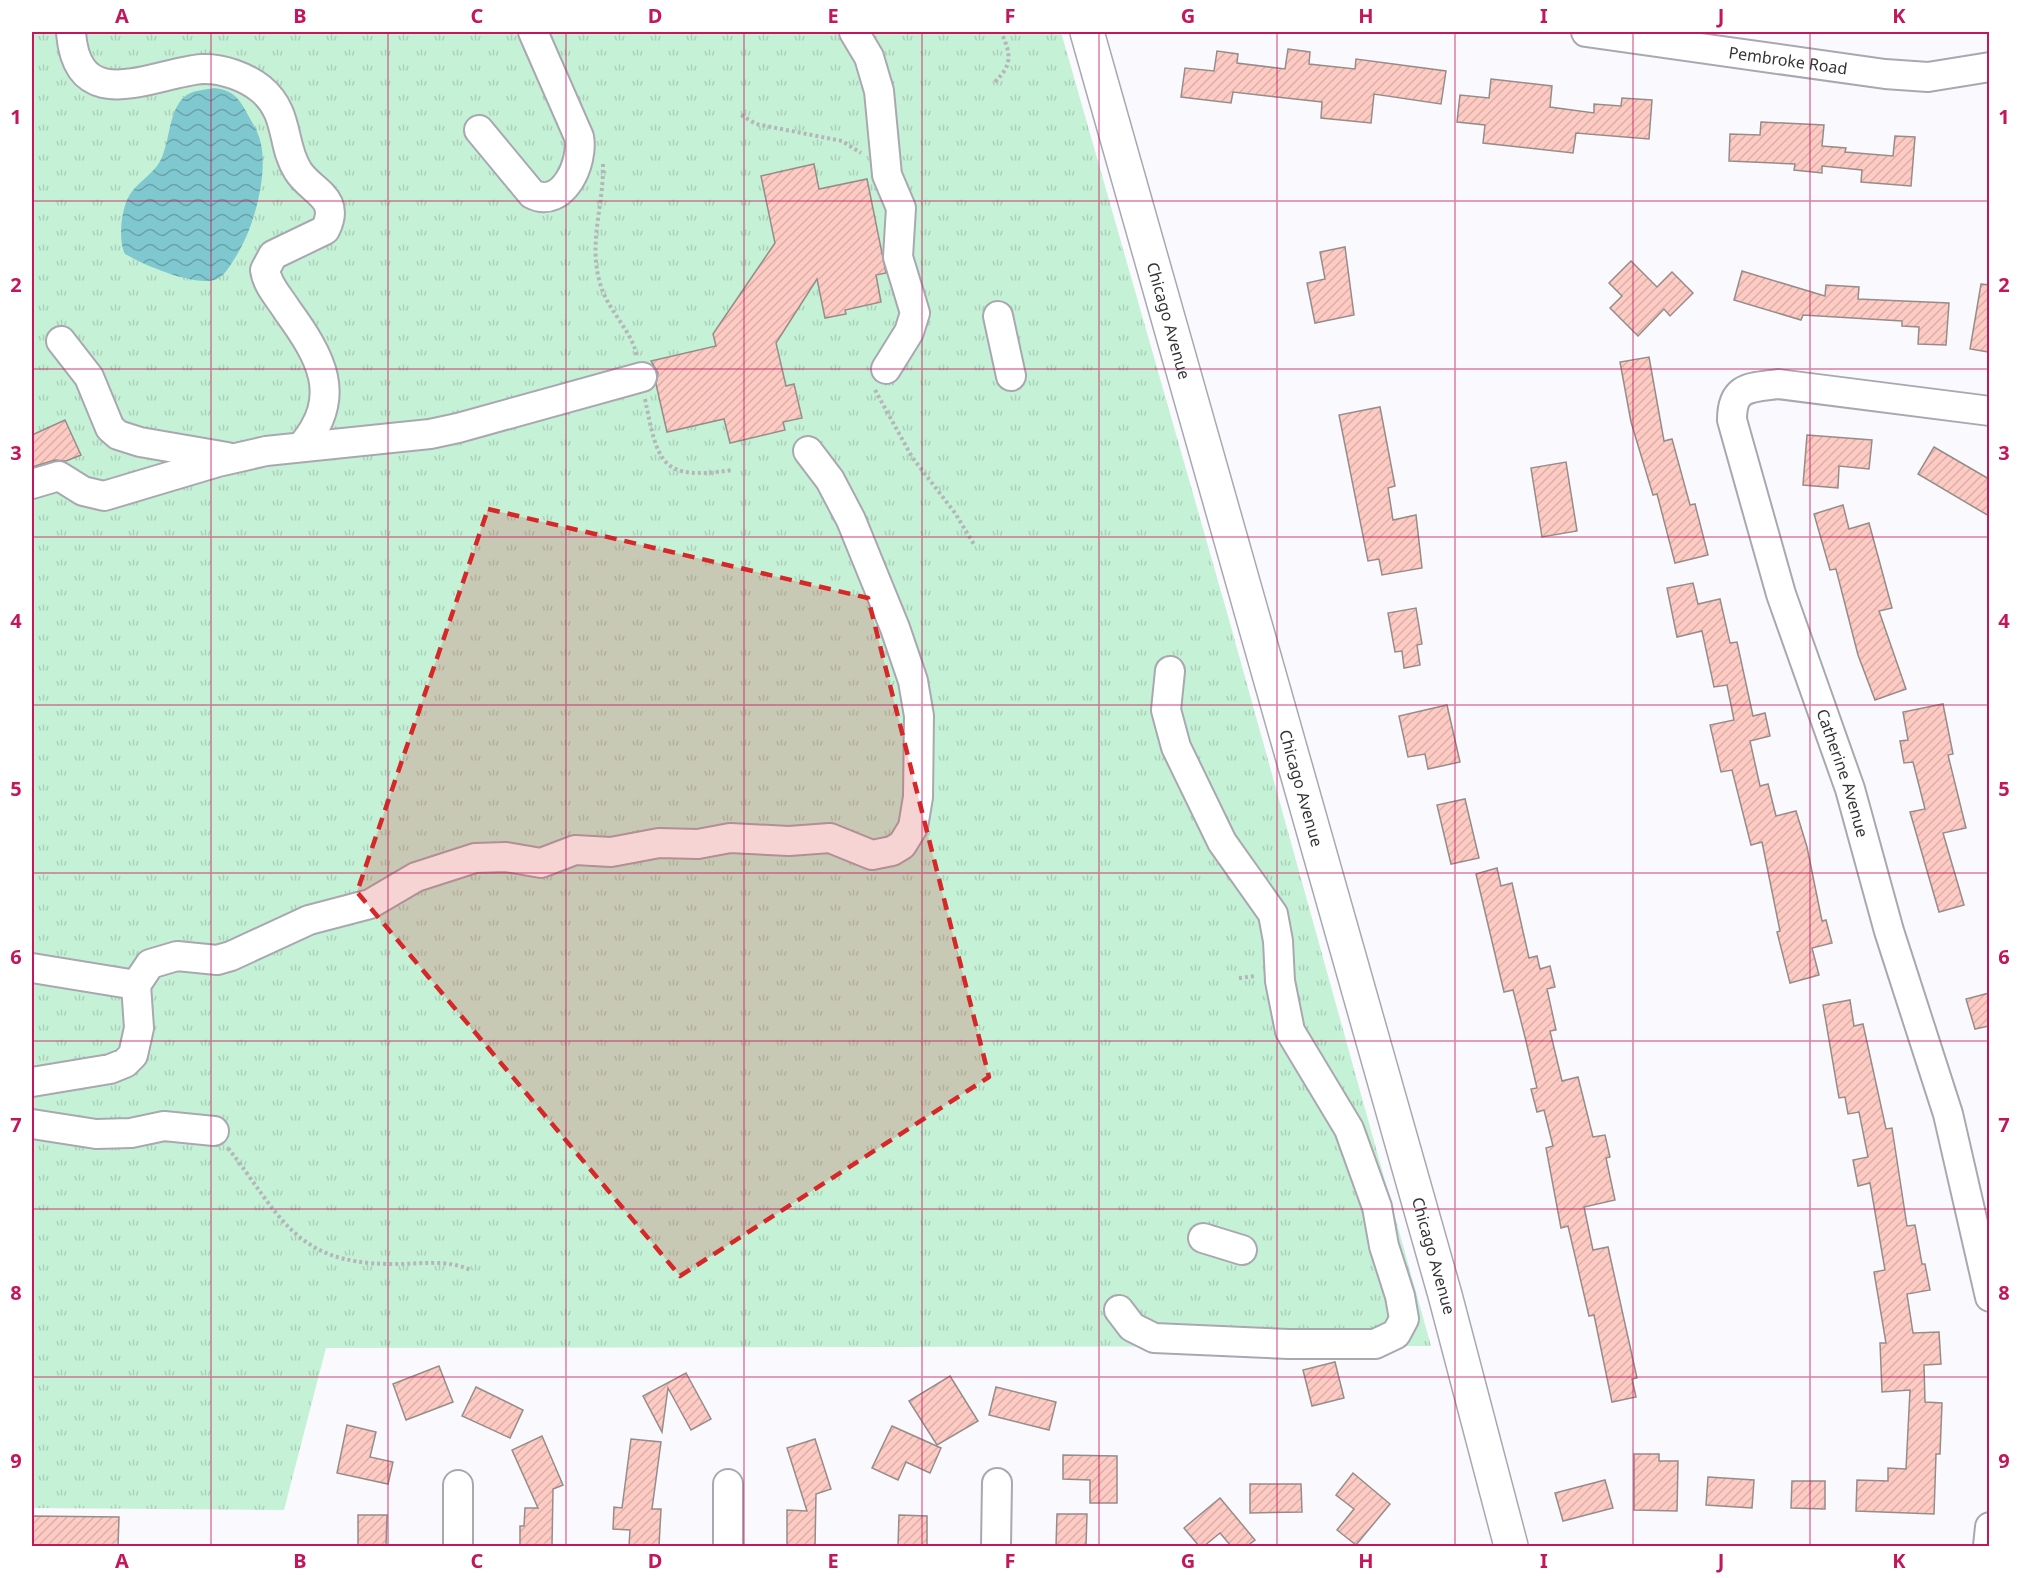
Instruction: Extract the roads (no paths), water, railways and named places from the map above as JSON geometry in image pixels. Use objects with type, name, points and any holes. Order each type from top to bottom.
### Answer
[{"type":"main road","name":"Chicago Avenue","points":[[1087,32],[1445,1295],[1511,1546]]},
{"type":"street","points":[[478,130],[532,194],[544,198],[558,192],[566,184],[580,161],[581,147],[575,124],[533,32]]},
{"type":"street","points":[[854,32],[869,57],[879,91],[887,175],[901,208],[898,257],[915,313],[909,333],[878,375]]},
{"type":"street","name":"Pembroke Road","points":[[1586,32],[1885,74],[1928,76],[1989,67]]},
{"type":"street","points":[[71,33],[78,62],[93,79],[103,84],[127,86],[191,71],[215,70],[246,81],[272,99],[284,123],[296,169],[324,196],[330,214],[325,230],[273,255],[265,270],[271,286],[309,341],[326,390],[324,410],[319,423],[302,446]]},
{"type":"street","points":[[998,316],[1011,376]]},
{"type":"street","points":[[61,341],[89,377],[110,428],[118,435],[140,442],[235,458]]},
{"type":"street","points":[[32,484],[59,476],[83,491],[104,496],[235,458],[302,446],[440,432],[642,377]]},
{"type":"street","name":"Catherine Avenue","points":[[1989,411],[1778,384],[1751,387],[1738,394],[1732,405],[1732,420],[1781,594],[1850,789],[1889,931],[1948,1114],[1985,1252],[1989,1297]]},
{"type":"street","points":[[32,1082],[110,1070],[133,1055],[139,1028],[136,985],[150,964],[163,958],[177,956],[217,960],[231,956],[309,920],[370,904],[416,877],[475,858],[506,857],[540,863],[575,850],[611,852],[659,843],[698,844],[730,838],[789,841],[830,838],[872,855],[892,851],[902,845],[913,827],[918,797],[919,716],[913,681],[895,628],[851,520],[830,480],[808,451]]},
{"type":"street","points":[[1119,1310],[1132,1327],[1154,1338],[1278,1344],[1375,1344],[1396,1334],[1404,1319],[1402,1303],[1384,1246],[1377,1207],[1348,1128],[1290,1031],[1280,981],[1278,941],[1273,914],[1222,842],[1176,747],[1166,710],[1170,670]]},
{"type":"street","points":[[32,968],[136,985]]},
{"type":"street","points":[[32,1124],[96,1134],[131,1133],[164,1126],[214,1131]]},
{"type":"street","points":[[996,1546],[997,1483]]},
{"type":"street","points":[[728,1484],[728,1546]]},
{"type":"street","points":[[458,1485],[458,1546]]},
{"type":"street","points":[[1988,1546],[1989,1527]]},
{"type":"water","points":[[214,88],[231,93],[245,109],[256,129],[263,157],[261,187],[253,219],[242,247],[225,273],[217,279],[208,281],[171,274],[125,254],[121,225],[129,196],[162,157],[179,103],[191,93]]}]
